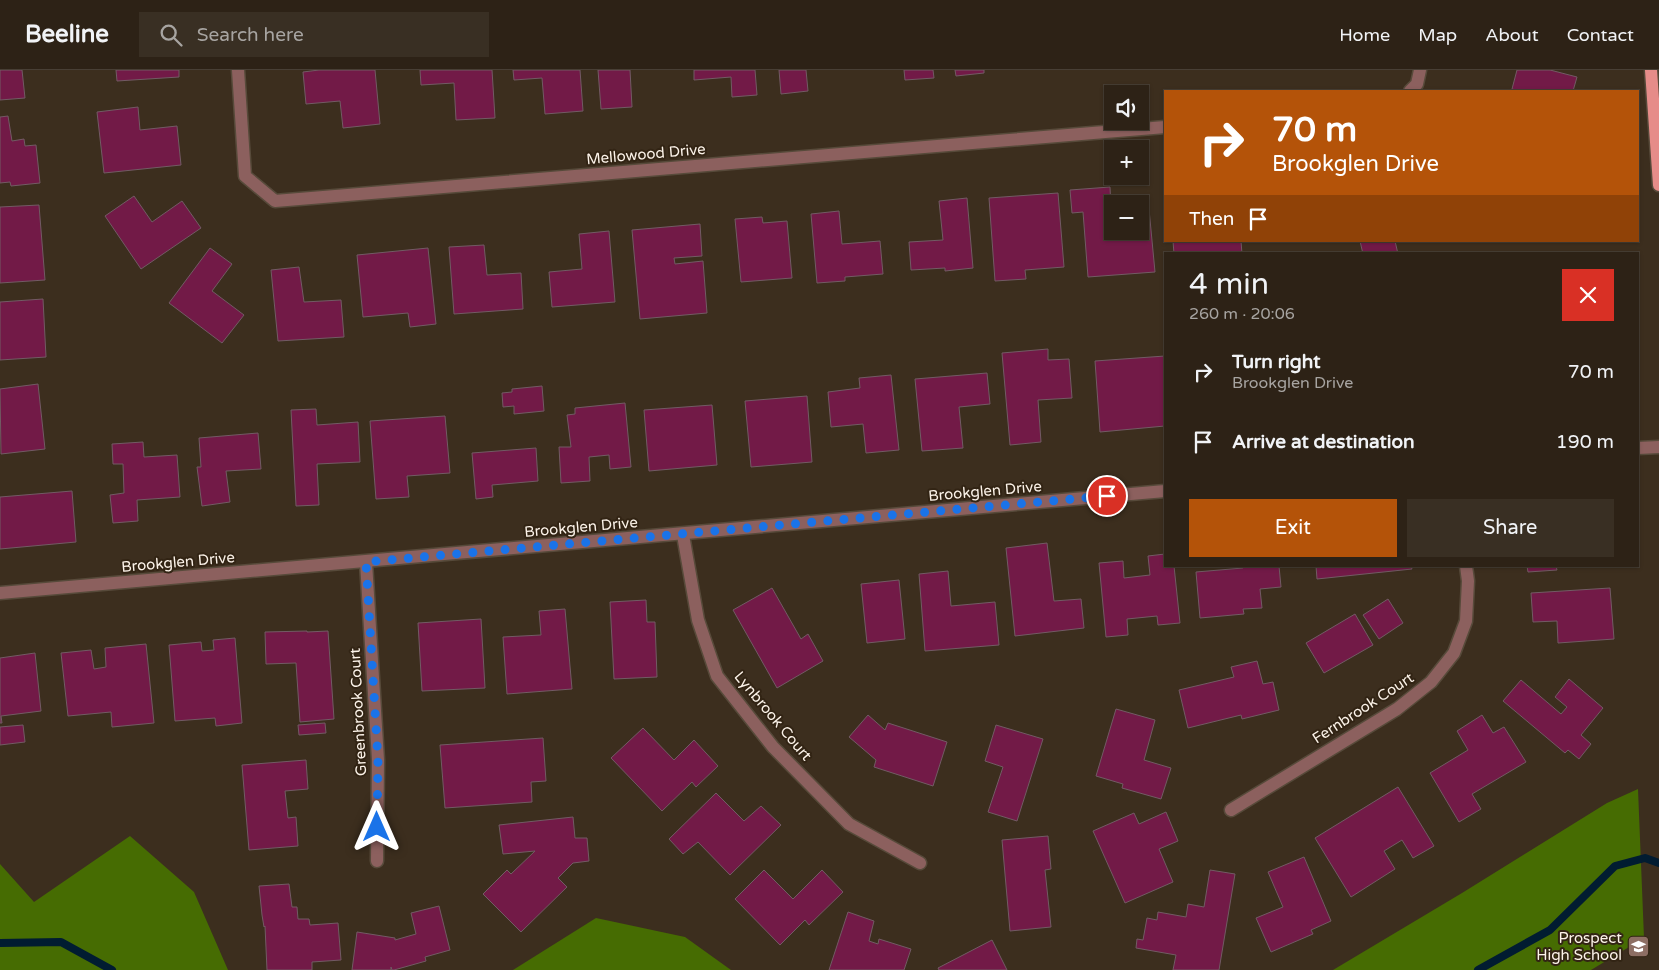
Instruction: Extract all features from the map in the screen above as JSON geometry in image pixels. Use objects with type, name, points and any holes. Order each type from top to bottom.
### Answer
[{"type":"main road","points":[[1651,70],[1659,185]]},
{"type":"street","name":"Mellowood Drive","points":[[238,70],[245,176],[275,201],[1164,127]]},
{"type":"street","points":[[1411,90],[1417,84],[1420,70]]},
{"type":"street","points":[[1639,448],[1659,448]]},
{"type":"street","name":"Brookglen Drive","points":[[0,593],[683,535],[1164,491]]},
{"type":"street","name":"Lynbrook Court","points":[[683,535],[698,620],[717,676],[774,747],[849,824],[920,863]]},
{"type":"street","name":"Greenbrook Court","points":[[366,562],[378,760],[377,861]]},
{"type":"street","name":"Fernbrook Court","points":[[1231,810],[1397,709],[1431,682],[1454,653],[1466,621],[1468,581],[1466,567]]},
{"type":"green space","points":[[1638,789],[1644,938],[1591,970],[1333,970],[1607,803]]},
{"type":"green space","points":[[130,836],[194,892],[228,970],[0,970],[0,864],[34,902]]},
{"type":"green space","points":[[596,918],[685,937],[731,970],[513,970]]},
{"type":"building","points":[[0,70],[22,70],[25,98],[0,100]]},
{"type":"building","points":[[116,70],[179,70],[179,77],[117,81]]},
{"type":"building","points":[[319,70],[375,70],[380,124],[343,128],[340,101],[306,104],[303,72]]},
{"type":"building","points":[[420,70],[492,70],[495,118],[456,120],[454,83],[421,85]]},
{"type":"building","points":[[513,70],[580,70],[583,111],[545,114],[542,78],[514,80]]},
{"type":"building","points":[[598,70],[630,70],[632,107],[601,109]]},
{"type":"building","points":[[694,70],[755,70],[757,95],[732,97],[731,77],[694,80]]},
{"type":"building","points":[[779,70],[806,70],[808,91],[781,94]]},
{"type":"building","points":[[904,70],[933,70],[934,78],[905,80]]},
{"type":"building","points":[[955,70],[984,70],[984,73],[956,76]]},
{"type":"building","points":[[1517,70],[1550,70],[1577,77],[1573,90],[1512,89]]},
{"type":"building","points":[[138,107],[140,130],[177,126],[181,165],[104,173],[97,112]]},
{"type":"building","points":[[8,116],[12,141],[24,139],[25,146],[36,145],[40,183],[11,186],[10,182],[0,183],[0,117]]},
{"type":"building","points":[[1110,187],[1110,195],[1104,195],[1104,240],[1149,240],[1149,209],[1155,272],[1088,277],[1083,212],[1072,213],[1070,190]]},
{"type":"building","points":[[1058,193],[1064,267],[1025,270],[1026,279],[995,281],[989,198]]},
{"type":"building","points":[[134,196],[152,222],[182,201],[201,228],[141,269],[105,216]]},
{"type":"building","points":[[967,198],[973,268],[945,271],[945,268],[911,270],[909,242],[943,240],[939,201]]},
{"type":"building","points":[[39,205],[45,280],[0,283],[0,207]]},
{"type":"building","points":[[839,211],[842,244],[880,241],[883,274],[845,277],[845,281],[817,283],[811,214]]},
{"type":"building","points":[[762,217],[763,223],[787,221],[792,278],[741,282],[735,219]]},
{"type":"building","points":[[700,224],[702,256],[674,258],[675,264],[703,261],[707,313],[640,319],[632,230]]},
{"type":"building","points":[[609,231],[615,302],[552,307],[549,272],[582,269],[579,234]]},
{"type":"building","points":[[1173,242],[1241,242],[1242,252],[1174,252]]},
{"type":"building","points":[[1360,242],[1395,242],[1398,252],[1363,252]]},
{"type":"building","points":[[484,245],[487,275],[521,273],[523,309],[454,314],[449,247]]},
{"type":"building","points":[[210,248],[232,264],[212,291],[244,315],[222,343],[169,303]]},
{"type":"building","points":[[428,248],[436,324],[410,327],[408,313],[363,317],[357,255]]},
{"type":"building","points":[[299,267],[304,302],[341,300],[344,337],[278,341],[271,270]]},
{"type":"building","points":[[43,299],[46,357],[0,360],[0,302]]},
{"type":"building","points":[[1048,349],[1048,360],[1069,359],[1072,398],[1038,400],[1041,442],[1010,445],[1002,353]]},
{"type":"building","points":[[1164,356],[1164,426],[1100,432],[1095,361]]},
{"type":"building","points":[[987,373],[990,404],[959,407],[963,448],[922,451],[915,379]]},
{"type":"building","points":[[891,375],[899,450],[866,453],[863,424],[831,427],[828,392],[860,388],[859,378]]},
{"type":"building","points":[[38,384],[45,449],[1,454],[0,389]]},
{"type":"building","points":[[542,386],[544,411],[514,414],[514,406],[503,407],[502,393],[512,392],[512,389]]},
{"type":"building","points":[[807,396],[812,462],[751,467],[745,401]]},
{"type":"building","points":[[625,403],[631,467],[610,469],[609,455],[589,457],[590,481],[561,483],[559,447],[571,447],[567,415],[575,414],[575,408]]},
{"type":"building","points":[[712,405],[717,465],[649,471],[644,410]]},
{"type":"building","points":[[316,409],[317,425],[358,422],[360,462],[317,464],[319,505],[296,506],[291,410]]},
{"type":"building","points":[[445,416],[450,473],[407,476],[409,497],[376,499],[370,421]]},
{"type":"building","points":[[258,433],[261,469],[226,471],[230,502],[202,506],[197,467],[201,467],[199,438]]},
{"type":"building","points":[[143,442],[144,457],[177,455],[180,497],[137,500],[138,521],[113,523],[110,495],[124,493],[123,464],[113,464],[112,444]]},
{"type":"building","points":[[536,448],[538,481],[492,485],[493,497],[476,499],[472,453]]},
{"type":"building","points":[[72,491],[76,542],[0,549],[0,497]]},
{"type":"building","points":[[1047,543],[1054,601],[1081,599],[1084,628],[1015,636],[1006,548]]},
{"type":"building","points":[[1164,554],[1164,567],[1174,567],[1180,623],[1158,625],[1157,616],[1127,619],[1128,635],[1106,637],[1099,563],[1123,561],[1124,578],[1150,575],[1148,556]]},
{"type":"building","points":[[1279,567],[1281,587],[1260,589],[1262,608],[1243,609],[1244,614],[1200,618],[1196,572]]},
{"type":"building","points":[[1316,567],[1411,567],[1412,569],[1317,579]]},
{"type":"building","points":[[1527,567],[1556,567],[1557,570],[1528,572]]},
{"type":"building","points":[[948,571],[951,606],[995,602],[999,645],[925,651],[919,574]]},
{"type":"building","points":[[899,580],[905,639],[867,643],[861,584]]},
{"type":"building","points":[[772,588],[801,639],[808,634],[823,661],[777,688],[733,610]]},
{"type":"building","points":[[1610,588],[1614,639],[1558,643],[1557,621],[1533,622],[1531,593]]},
{"type":"building","points":[[1388,599],[1403,623],[1379,639],[1363,615]]},
{"type":"building","points":[[646,600],[647,622],[655,622],[657,677],[614,679],[610,602]]},
{"type":"building","points":[[565,609],[572,689],[507,694],[503,637],[541,635],[539,611]]},
{"type":"building","points":[[1355,614],[1373,645],[1324,673],[1306,643]]},
{"type":"building","points":[[481,619],[485,688],[422,691],[418,623]]},
{"type":"building","points":[[328,631],[334,719],[300,722],[296,663],[266,664],[265,632]]},
{"type":"building","points":[[235,638],[242,723],[216,726],[215,718],[175,721],[169,645],[201,642],[202,651],[214,650],[213,640]]},
{"type":"building","points":[[146,644],[154,723],[112,727],[111,712],[68,716],[61,653],[91,650],[94,669],[106,667],[105,648]]},
{"type":"building","points":[[35,653],[41,711],[1,716],[2,723],[0,723],[0,658]]},
{"type":"building","points":[[1257,661],[1263,684],[1273,682],[1279,710],[1242,719],[1241,715],[1188,728],[1179,690],[1234,677],[1231,667]]},
{"type":"building","points":[[1569,679],[1603,708],[1581,735],[1591,744],[1579,759],[1568,750],[1565,753],[1503,701],[1521,680],[1561,714],[1567,707],[1555,697]]},
{"type":"building","points":[[1116,709],[1155,720],[1144,760],[1171,768],[1161,799],[1122,788],[1123,784],[1096,776]]},
{"type":"building","points":[[868,715],[885,730],[888,723],[947,742],[933,786],[874,767],[876,760],[849,737]]},
{"type":"building","points":[[1482,715],[1493,733],[1504,727],[1526,762],[1472,794],[1481,809],[1459,822],[1430,773],[1468,750],[1457,731]]},
{"type":"building","points":[[325,723],[326,733],[299,735],[298,725]]},
{"type":"building","points":[[23,725],[25,742],[0,745],[0,727]]},
{"type":"building","points":[[996,725],[1043,739],[1017,821],[988,812],[1003,767],[985,761]]},
{"type":"building","points":[[643,728],[674,760],[694,740],[718,766],[696,787],[692,782],[662,811],[611,758]]},
{"type":"building","points":[[543,738],[546,781],[531,782],[532,802],[445,808],[440,745]]},
{"type":"building","points":[[306,760],[308,789],[285,791],[288,818],[296,817],[298,846],[249,850],[242,765]]},
{"type":"building","points":[[1398,787],[1434,846],[1413,858],[1402,840],[1384,851],[1395,869],[1351,897],[1315,838]]},
{"type":"building","points":[[716,793],[744,821],[761,806],[781,825],[730,875],[698,842],[683,854],[669,839]]},
{"type":"building","points":[[1166,812],[1178,841],[1159,849],[1173,882],[1125,903],[1093,831],[1134,813],[1139,824]]},
{"type":"building","points":[[573,817],[575,838],[587,838],[589,861],[573,863],[558,878],[567,887],[521,932],[483,894],[507,870],[511,874],[535,851],[503,854],[499,825]]},
{"type":"building","points":[[1048,836],[1051,869],[1045,870],[1051,927],[1010,931],[1002,840]]},
{"type":"building","points":[[1304,857],[1331,921],[1311,930],[1313,934],[1271,952],[1256,918],[1283,907],[1268,872]]},
{"type":"building","points":[[764,870],[793,899],[822,870],[843,892],[809,925],[805,920],[780,945],[735,899]]},
{"type":"building","points":[[1210,870],[1235,874],[1219,970],[1173,970],[1176,955],[1136,948],[1137,939],[1143,940],[1147,918],[1157,920],[1158,912],[1186,917],[1188,904],[1204,907]]},
{"type":"building","points":[[289,884],[292,907],[297,907],[298,919],[309,919],[310,925],[338,923],[341,960],[312,962],[312,970],[267,970],[265,926],[259,886]]},
{"type":"building","points":[[439,906],[450,950],[425,957],[426,961],[394,970],[391,967],[391,970],[352,970],[357,932],[395,938],[395,940],[416,934],[411,913]]},
{"type":"building","points":[[848,912],[874,921],[869,941],[878,944],[879,939],[911,949],[904,970],[829,970]]},
{"type":"building","points":[[992,940],[1007,970],[939,970],[938,968]]},
{"type":"waterway","points":[[1478,970],[1550,930],[1615,866],[1645,858],[1659,863]]},
{"type":"waterway","points":[[0,943],[61,942],[112,970]]},
{"type":"place","name":"Prospect High School","points":[[1638,947]]},
{"type":"route","points":[[377,827],[378,760],[366,562],[1107,496]]}]
